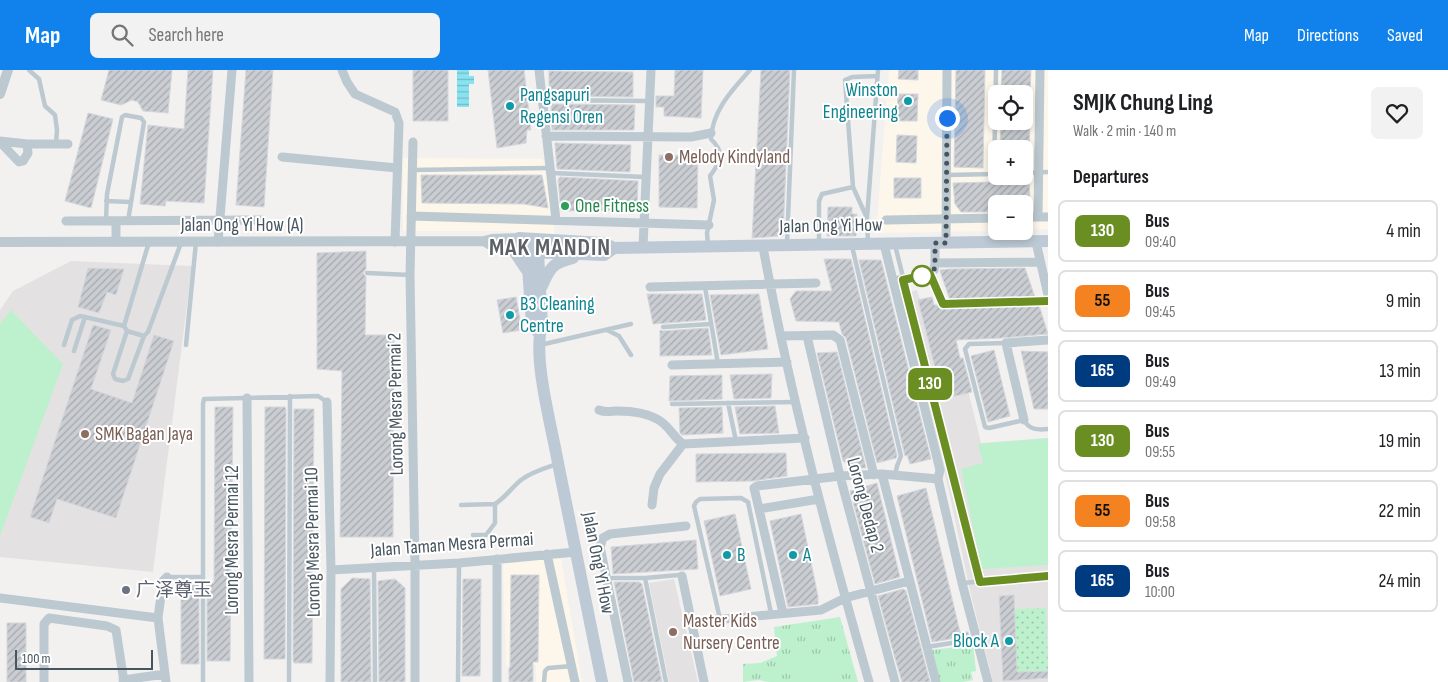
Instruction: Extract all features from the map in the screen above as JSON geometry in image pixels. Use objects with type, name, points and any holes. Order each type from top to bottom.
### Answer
[{"type":"main road","name":"Jalan Ong Yi How","points":[[516,243],[560,241],[603,244],[614,248],[1042,242]]},
{"type":"main road","points":[[516,243],[533,251],[560,241]]},
{"type":"main road","points":[[516,243],[527,271]]},
{"type":"main road","name":"Jalan Ong Yi How","points":[[533,251],[604,255],[614,248]]},
{"type":"main road","name":"Jalan Ong Yi How","points":[[533,251],[527,271],[532,325],[539,339]]},
{"type":"main road","name":"Jalan Ong Yi How","points":[[533,251],[540,292],[542,325],[539,339],[540,367],[602,682]]},
{"type":"main road","points":[[540,292],[548,272],[553,266],[559,262],[588,255]]},
{"type":"street","points":[[0,94],[8,70]]},
{"type":"street","points":[[218,242],[232,70]]},
{"type":"street","points":[[342,70],[355,94],[395,112],[399,124],[395,242]]},
{"type":"street","points":[[539,70],[556,220]]},
{"type":"street","points":[[643,247],[650,70]]},
{"type":"street","points":[[898,280],[930,274],[934,270],[946,220],[947,70]]},
{"type":"street","points":[[1040,70],[1038,172],[1043,217]]},
{"type":"street","points":[[546,136],[691,137],[711,133]]},
{"type":"street","points":[[0,141],[19,162],[23,161],[28,153],[26,144]]},
{"type":"street","points":[[0,141],[26,144],[68,144]]},
{"type":"street","name":"Lorong Mesra Permai 2","points":[[413,142],[410,275],[415,682]]},
{"type":"street","points":[[282,157],[397,168]]},
{"type":"street","points":[[411,216],[644,224],[709,224]]},
{"type":"street","name":"Jalan Ong Yi How","points":[[886,220],[988,218]]},
{"type":"street","points":[[66,221],[261,220]]},
{"type":"street","points":[[116,221],[116,242]]},
{"type":"street","name":"Jalan Ong Yi How (A)","points":[[0,242],[410,242],[484,241],[492,238],[516,243]]},
{"type":"street","points":[[1042,242],[1040,262],[1048,295]]},
{"type":"street","points":[[890,244],[940,470],[938,479],[962,583],[988,682]]},
{"type":"street","points":[[763,247],[781,336],[819,499],[868,682]]},
{"type":"street","points":[[935,263],[1040,262]]},
{"type":"street","points":[[650,287],[816,283]]},
{"type":"street","points":[[781,336],[833,335],[840,340],[936,682]]},
{"type":"street","name":"Lorong Dedap 2","points":[[807,336],[840,476],[895,682]]},
{"type":"street","points":[[1024,420],[1006,343],[1048,340]]},
{"type":"street","points":[[672,365],[787,362]]},
{"type":"street","name":"Lorong Mesra Permai 12","points":[[247,398],[249,682]]},
{"type":"street","name":"Lorong Mesra Permai 10","points":[[327,402],[331,570],[330,682]]},
{"type":"street","points":[[599,410],[606,413],[618,411],[636,412],[659,420],[683,444],[805,438]]},
{"type":"street","points":[[652,506],[654,488],[660,474],[683,444]]},
{"type":"street","points":[[783,613],[754,488],[756,486],[840,476],[878,474],[938,479]]},
{"type":"street","points":[[759,509],[819,499]]},
{"type":"street","points":[[628,682],[600,547],[603,538],[610,534],[686,526]]},
{"type":"street","name":"Jalan Taman Mesra Permai","points":[[331,570],[459,563],[576,552]]},
{"type":"street","points":[[548,554],[575,682]]},
{"type":"street","points":[[497,559],[497,682]]},
{"type":"street","points":[[682,576],[704,682]]},
{"type":"street","points":[[44,682],[44,624],[49,618],[107,626],[116,630],[123,681],[166,678],[158,618],[163,581],[167,577]]},
{"type":"street","points":[[693,622],[771,613],[821,610],[845,598],[909,581]]},
{"type":"street","points":[[0,598],[158,618]]},
{"type":"lane","points":[[29,70],[39,80],[44,106],[55,115],[57,130],[55,145]]},
{"type":"lane","points":[[708,247],[709,224],[714,200],[710,176],[720,162],[720,155],[716,144],[711,139],[712,126],[724,100],[750,70]]},
{"type":"lane","points":[[786,246],[794,70]]},
{"type":"lane","points":[[868,244],[867,218],[878,70]]},
{"type":"lane","points":[[995,140],[996,70]]},
{"type":"lane","points":[[867,218],[853,187],[846,80],[852,77],[877,76]]},
{"type":"lane","points":[[542,100],[649,101]]},
{"type":"lane","points":[[106,221],[106,201],[122,117],[125,116],[141,118],[144,122],[128,221]]},
{"type":"lane","points":[[412,170],[550,171],[645,177]]},
{"type":"lane","points":[[1033,172],[1048,172]]},
{"type":"lane","points":[[946,175],[988,174]]},
{"type":"lane","points":[[819,244],[819,201],[822,194],[853,187]]},
{"type":"lane","points":[[106,201],[130,202]]},
{"type":"lane","points":[[150,242],[124,326],[127,332],[113,374],[115,379],[122,381],[128,379],[182,242]]},
{"type":"lane","points":[[186,345],[196,242]]},
{"type":"lane","points":[[852,245],[900,456],[895,476]]},
{"type":"lane","points":[[367,274],[410,275]]},
{"type":"lane","points":[[930,274],[943,304],[1048,301]]},
{"type":"lane","points":[[898,280],[980,582]]},
{"type":"lane","points":[[705,287],[718,364]]},
{"type":"lane","points":[[64,345],[72,320],[80,316],[124,326]]},
{"type":"lane","points":[[74,351],[85,317]]},
{"type":"lane","points":[[539,339],[605,330],[631,324]]},
{"type":"lane","points":[[662,327],[711,324]]},
{"type":"lane","points":[[605,330],[620,336],[631,355]]},
{"type":"lane","points":[[127,332],[144,336]]},
{"type":"lane","points":[[1006,343],[968,344],[965,349],[985,427],[989,428],[1024,420],[1026,425],[1035,430],[1048,429]]},
{"type":"lane","points":[[289,682],[290,396]]},
{"type":"lane","points":[[203,682],[204,399],[318,396],[327,402]]},
{"type":"lane","points":[[672,404],[796,402]]},
{"type":"lane","points":[[728,403],[736,442]]},
{"type":"lane","points":[[461,505],[495,504],[508,494],[520,480],[558,463]]},
{"type":"lane","points":[[720,619],[694,506],[700,499],[742,498],[748,502],[771,613]]},
{"type":"lane","points":[[473,535],[486,535],[495,523],[495,504]]},
{"type":"lane","points":[[458,682],[459,563]]},
{"type":"lane","points":[[374,568],[375,682]]},
{"type":"lane","points":[[606,578],[682,576]]},
{"type":"lane","points":[[962,583],[1048,576]]},
{"type":"lane","points":[[167,577],[203,577]]},
{"type":"lane","points":[[645,578],[666,682]]},
{"type":"lane","points":[[927,647],[977,638]]},
{"type":"lane","points":[[544,682],[548,668],[572,666]]},
{"type":"shaded area","points":[[889,70],[1048,70],[1048,229],[1033,230],[1033,195],[988,195],[988,231],[876,233]]},
{"type":"shaded area","points":[[403,158],[543,159],[555,236],[506,231],[403,231]]},
{"type":"shaded area","name":"SMK Bagan Jaya","points":[[71,261],[192,266],[153,572],[0,557],[0,310],[13,291]]},
{"type":"shaded area","points":[[917,290],[920,299],[932,297],[934,305],[947,305],[981,443],[1048,438],[1048,682],[993,682],[971,595],[948,487],[902,294]]},
{"type":"shaded area","points":[[560,553],[582,682],[536,682],[536,665],[506,666],[503,557]]},
{"type":"shaded area","name":"Master Kids Nursery Centre","points":[[674,579],[698,682],[669,682],[649,583]]},
{"type":"green space","points":[[11,310],[63,364],[0,536],[0,324]]},
{"type":"green space","points":[[1048,438],[1048,565],[982,569],[961,469],[983,463],[978,444]]},
{"type":"green space","points":[[1046,608],[1048,671],[1017,672],[1014,609]]},
{"type":"green space","points":[[840,617],[858,682],[769,682],[758,680],[743,682],[743,664],[760,663],[777,656],[774,627]]},
{"type":"green space","points":[[973,645],[976,671],[971,672],[973,680],[940,682],[932,650]]},
{"type":"green space","points":[[834,652],[838,680],[793,682],[790,658]]},
{"type":"water","points":[[457,70],[469,70],[469,76],[474,76],[474,84],[469,84],[469,107],[457,107]]},
{"type":"building","points":[[109,70],[172,70],[168,113],[143,111],[138,102],[132,100],[121,105],[101,100]]},
{"type":"building","points":[[188,70],[213,70],[204,203],[166,201],[165,206],[140,204],[148,125],[184,129]]},
{"type":"building","points":[[246,70],[273,70],[264,207],[236,205]]},
{"type":"building","points":[[413,70],[448,70],[448,121],[413,121]]},
{"type":"building","name":"Pangsapuri Regensi Oren","points":[[488,70],[524,70],[531,130],[527,130],[526,143],[497,148]]},
{"type":"building","points":[[675,70],[703,70],[701,118],[664,116],[664,107],[656,107],[656,96],[674,96]]},
{"type":"building","points":[[761,70],[790,70],[783,236],[752,238]]},
{"type":"building","points":[[899,70],[918,70],[918,80],[898,79]]},
{"type":"building","points":[[956,70],[985,70],[983,168],[954,167]]},
{"type":"building","points":[[1002,70],[1031,70],[1030,85],[1001,85]]},
{"type":"building","points":[[549,71],[633,72],[633,97],[549,96]]},
{"type":"building","points":[[898,94],[918,94],[917,121],[897,121]]},
{"type":"building","points":[[551,104],[635,105],[634,130],[552,130]]},
{"type":"building","points":[[88,113],[113,119],[91,208],[65,201]]},
{"type":"building","points":[[1001,130],[1030,130],[1029,140],[1000,140]]},
{"type":"building","points":[[897,135],[917,136],[916,163],[896,162]]},
{"type":"building","points":[[555,143],[631,145],[630,172],[557,169]]},
{"type":"building","points":[[659,155],[698,156],[697,208],[659,207]]},
{"type":"building","points":[[421,175],[542,175],[548,208],[524,204],[422,203]]},
{"type":"building","points":[[560,177],[638,181],[637,208],[633,210],[561,211],[558,180]]},
{"type":"building","points":[[894,178],[921,178],[921,198],[894,198]]},
{"type":"building","points":[[988,182],[988,185],[1029,185],[1030,195],[988,195],[988,212],[961,212],[955,204],[953,183]]},
{"type":"building","points":[[828,207],[852,207],[852,214],[857,214],[856,236],[827,236]]},
{"type":"building","points":[[366,251],[366,269],[363,273],[366,277],[365,335],[394,335],[393,537],[340,537],[342,371],[317,369],[317,253]]},
{"type":"building","points":[[824,259],[851,259],[896,458],[877,463],[846,338],[842,334],[839,322],[796,321],[790,299],[796,291],[832,291]]},
{"type":"building","points":[[859,260],[881,260],[931,459],[910,464],[907,455],[905,456]]},
{"type":"building","points":[[88,268],[124,269],[116,295],[107,292],[99,313],[78,307]]},
{"type":"building","points":[[1025,268],[1035,297],[950,300],[940,271],[950,269]]},
{"type":"building","points":[[647,294],[702,294],[706,320],[653,324]]},
{"type":"building","points":[[759,294],[768,349],[721,355],[710,295]]},
{"type":"building","name":"B3 Cleaning Centre","points":[[516,297],[522,330],[503,333],[497,300]]},
{"type":"building","points":[[932,297],[934,305],[939,305],[943,308],[1039,305],[1048,334],[956,340],[972,392],[943,399],[918,300]]},
{"type":"building","points":[[93,325],[111,330],[91,389],[132,403],[154,335],[174,341],[116,518],[57,499],[49,523],[30,517]]},
{"type":"building","points":[[708,328],[712,355],[660,356],[660,330]]},
{"type":"building","points":[[994,350],[1010,416],[988,422],[971,356]]},
{"type":"building","points":[[1021,351],[1048,352],[1048,409],[1034,409]]},
{"type":"building","points":[[837,352],[866,468],[853,468],[843,461],[817,353]]},
{"type":"building","points":[[772,374],[771,398],[734,399],[730,375]]},
{"type":"building","points":[[722,375],[722,399],[669,401],[670,376]]},
{"type":"building","points":[[775,406],[779,433],[740,434],[735,407]]},
{"type":"building","points":[[215,407],[233,407],[230,661],[207,661],[207,583],[214,583]]},
{"type":"building","points":[[265,407],[285,407],[286,409],[285,659],[264,659]]},
{"type":"building","points":[[722,407],[723,433],[682,435],[680,433],[679,408]]},
{"type":"building","points":[[294,409],[314,409],[312,663],[294,663],[293,659]]},
{"type":"building","points":[[786,453],[787,476],[753,481],[696,482],[696,454]]},
{"type":"building","points":[[877,483],[900,577],[875,584],[850,491]]},
{"type":"building","points":[[926,488],[960,632],[968,632],[969,636],[932,642],[897,496]]},
{"type":"building","name":"B","points":[[735,514],[751,589],[720,596],[704,521]]},
{"type":"building","name":"A","points":[[801,514],[818,604],[788,607],[770,521]]},
{"type":"building","points":[[696,540],[698,569],[613,574],[611,547]]},
{"type":"building","points":[[511,575],[539,575],[538,662],[533,662],[533,682],[509,682]]},
{"type":"building","points":[[352,578],[370,579],[371,682],[341,682],[341,589]]},
{"type":"building","points":[[395,579],[405,588],[405,682],[379,682],[378,581]]},
{"type":"building","points":[[463,579],[481,579],[480,676],[462,676]]},
{"type":"building","points":[[181,582],[199,583],[199,664],[181,664]]},
{"type":"building","points":[[614,582],[639,582],[642,584],[662,682],[634,682]]},
{"type":"building","points":[[903,589],[906,591],[930,682],[902,682],[895,658],[878,596]]},
{"type":"building","name":"Block A","points":[[1014,595],[1017,672],[1048,671],[1048,678],[1003,681],[999,596]]},
{"type":"building","points":[[7,623],[26,623],[26,682],[7,682]]},
{"type":"bus line","name":"130","points":[[1048,301],[943,304],[930,274],[903,280],[980,582],[1048,576]]},
{"type":"place","name":"Winston Engineering","points":[[908,101]]},
{"type":"place","name":"Pangsapuri Regensi Oren","points":[[510,106]]},
{"type":"place","name":"Melody Kindyland","points":[[669,157]]},
{"type":"place","name":"One Fitness","points":[[565,206]]},
{"type":"place","name":"B3 Cleaning Centre","points":[[510,315]]},
{"type":"place","name":"SMK Bagan Jaya","points":[[85,434]]},
{"type":"place","name":"B","points":[[727,555]]},
{"type":"place","name":"A","points":[[793,555]]},
{"type":"place","name":"广泽尊玉","points":[[126,590]]},
{"type":"place","name":"Master Kids Nursery Centre","points":[[673,632]]},
{"type":"place","name":"Block A","points":[[1009,641]]},
{"type":"district","name":"MAK MANDIN","points":[[550,247]]},
{"type":"route","points":[[922,276],[916,277],[930,274],[934,270],[935,243],[946,243],[947,118]]}]
